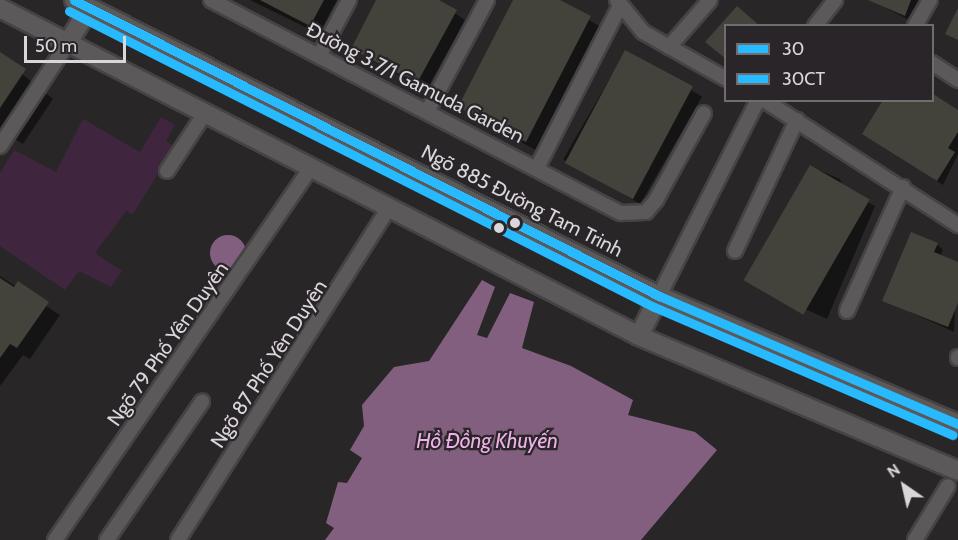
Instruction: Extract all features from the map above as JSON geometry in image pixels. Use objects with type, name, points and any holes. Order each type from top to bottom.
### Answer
[{"type":"street","name":"Đường 3.7/1 Gamuda Garden","points":[[211,0],[621,213],[646,212],[704,113]]},
{"type":"street","points":[[320,56],[349,0]]},
{"type":"street","points":[[427,112],[486,0]]},
{"type":"street","points":[[669,47],[710,0]]},
{"type":"street","points":[[817,24],[835,0]]},
{"type":"street","points":[[916,24],[930,0]]},
{"type":"street","points":[[619,3],[643,32],[724,78]]},
{"type":"street","name":"Đường 3.7/1 Gamuda Garden","points":[[537,168],[619,3]]},
{"type":"street","points":[[0,146],[68,43],[82,4]]},
{"type":"street","name":"Ngõ 885 Đường Tam Trinh","points":[[82,4],[659,296],[958,424]]},
{"type":"street","points":[[0,8],[639,336],[955,480],[915,540]]},
{"type":"street","points":[[934,64],[958,80]]},
{"type":"street","points":[[639,336],[757,102]]},
{"type":"street","points":[[767,102],[903,187],[958,225]]},
{"type":"street","points":[[167,171],[205,113]]},
{"type":"street","points":[[735,251],[797,120]]},
{"type":"street","name":"Ngõ 79 Phố Yên Duyên","points":[[55,540],[311,168]]},
{"type":"street","points":[[847,311],[903,187]]},
{"type":"street","name":"Ngõ 87 Phố Yên Duyên","points":[[178,540],[389,208]]},
{"type":"street","points":[[107,540],[202,402]]},
{"type":"shaded area","points":[[161,117],[175,125],[166,141],[175,147],[133,214],[126,211],[95,253],[122,271],[111,287],[79,271],[65,290],[0,246],[0,173],[14,150],[56,172],[83,119],[140,152]]},
{"type":"water","points":[[228,235],[241,240],[246,253],[241,266],[228,271],[215,266],[210,253],[215,240]]},
{"type":"water","name":"Hồ Đồng Khuyến","points":[[482,280],[495,287],[477,335],[487,338],[510,293],[534,302],[522,348],[571,366],[633,400],[628,415],[695,432],[717,450],[641,540],[325,540],[334,528],[326,523],[338,482],[347,483],[362,458],[350,450],[364,426],[362,405],[394,367],[429,361]]},
{"type":"building","points":[[260,0],[324,0],[310,26]]},
{"type":"building","points":[[376,0],[439,0],[457,10],[417,83],[351,49]]},
{"type":"building","points":[[513,0],[560,0],[591,16],[526,142],[458,107]]},
{"type":"building","points":[[868,0],[911,0],[905,16]]},
{"type":"building","points":[[737,6],[758,24],[724,24],[724,57],[705,42]]},
{"type":"building","points":[[958,8],[958,40],[945,34]]},
{"type":"building","points":[[625,50],[693,86],[633,199],[565,163]]},
{"type":"building","points":[[0,52],[26,69],[0,108]]},
{"type":"building","points":[[934,95],[958,110],[958,132],[948,148],[955,152],[937,181],[862,134],[882,102],[934,102]]},
{"type":"building","points":[[810,165],[870,200],[803,315],[744,280]]},
{"type":"building","points":[[911,232],[938,243],[934,252],[958,262],[958,303],[948,327],[882,301]]},
{"type":"building","points":[[0,278],[14,287],[18,281],[49,302],[17,348],[10,344],[0,358]]},
{"type":"transit line","name":"30","points":[[74,0],[659,296],[958,424]]},
{"type":"transit line","name":"30CT","points":[[69,11],[654,307],[953,435]]}]
